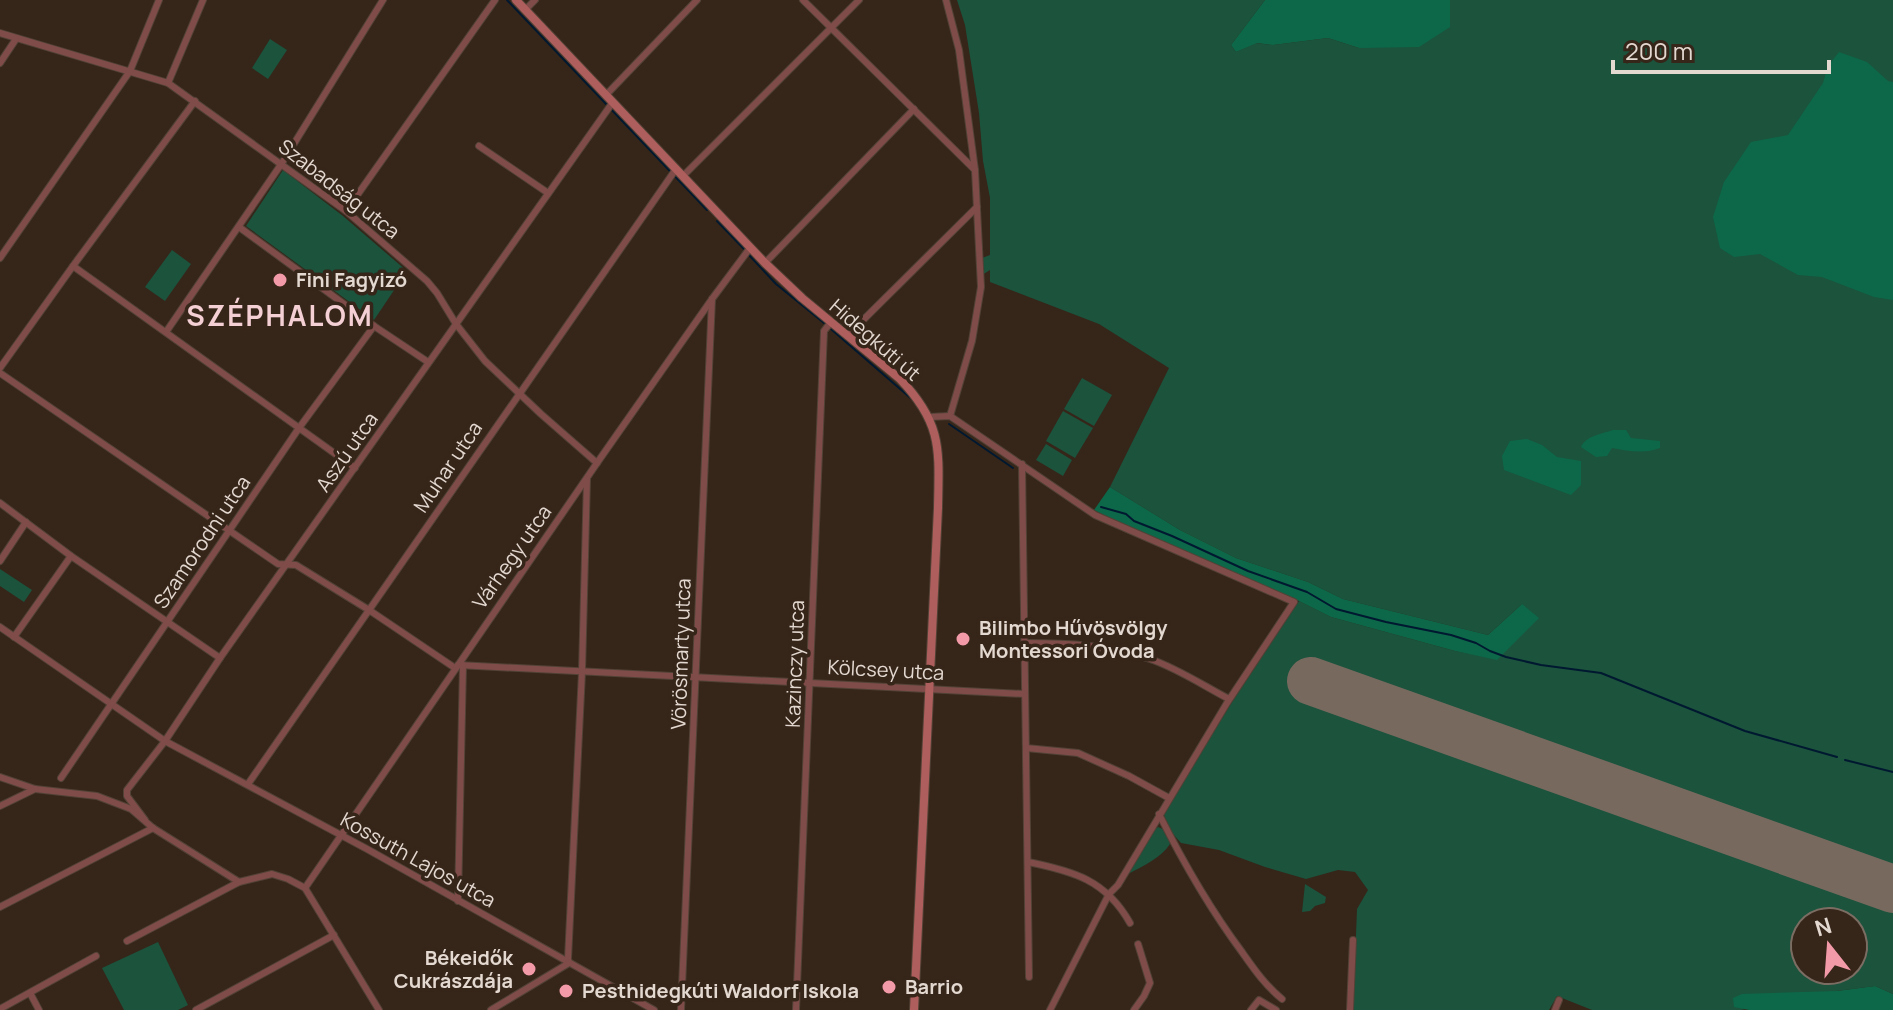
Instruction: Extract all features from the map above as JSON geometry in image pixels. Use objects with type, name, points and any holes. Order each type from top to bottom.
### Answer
[{"type":"main road","name":"Hidegkúti út","points":[[516,0],[606,95],[610,105],[673,171],[683,176],[748,251],[765,263],[829,324],[900,379],[929,417],[939,453],[938,508],[914,1010]]},
{"type":"street","points":[[0,258],[130,71],[159,0]]},
{"type":"street","points":[[168,83],[203,0]]},
{"type":"street","points":[[166,332],[282,163],[383,0]]},
{"type":"street","points":[[346,211],[495,0]]},
{"type":"street","points":[[525,10],[535,0]]},
{"type":"street","points":[[606,95],[697,0]]},
{"type":"street","points":[[803,0],[975,170]]},
{"type":"street","points":[[683,176],[859,0]]},
{"type":"street","points":[[946,0],[959,50],[975,170],[981,287],[972,341],[950,416]]},
{"type":"street","name":"Szabadság utca","points":[[0,33],[168,83],[282,163],[346,211],[427,281],[485,361],[597,463]]},
{"type":"street","points":[[0,63],[16,39]]},
{"type":"street","points":[[195,101],[0,371],[278,564],[296,565],[459,666],[458,901]]},
{"type":"street","name":"Aszú utca","points":[[145,820],[127,796],[127,790],[165,741],[220,658],[610,105]]},
{"type":"street","points":[[765,263],[914,109]]},
{"type":"street","points":[[479,146],[548,193]]},
{"type":"street","name":"Muhar utca","points":[[248,784],[673,171]]},
{"type":"street","points":[[847,336],[977,207]]},
{"type":"street","points":[[239,227],[428,362]]},
{"type":"street","name":"Várhegy utca","points":[[305,888],[597,463],[748,251]]},
{"type":"street","points":[[73,266],[355,468]]},
{"type":"street","name":"Vörösmarty utca","points":[[681,1010],[712,299]]},
{"type":"street","name":"Kazinczy utca","points":[[796,1010],[824,331],[829,324]]},
{"type":"street","name":"Szamorodni utca","points":[[61,778],[299,428],[374,326]]},
{"type":"street","points":[[929,417],[950,416],[1095,515],[1294,602],[1229,699],[1118,885],[1109,894],[1050,1010]]},
{"type":"street","points":[[1022,464],[1029,977]]},
{"type":"street","points":[[491,1010],[569,963],[587,478]]},
{"type":"street","points":[[0,503],[71,556],[220,658]]},
{"type":"street","points":[[0,561],[26,522]]},
{"type":"street","points":[[14,637],[71,556]]},
{"type":"street","name":"Kossuth Lajos utca","points":[[0,627],[165,741],[654,1010]]},
{"type":"street","points":[[1025,643],[1075,643],[1114,649],[1153,660],[1229,699]]},
{"type":"street","name":"Kölcsey utca","points":[[459,666],[1025,694]]},
{"type":"street","points":[[1026,748],[1078,753],[1169,798]]},
{"type":"street","points":[[0,777],[35,789],[97,796],[131,809],[153,828],[239,882]]},
{"type":"street","points":[[0,806],[35,789]]},
{"type":"street","points":[[1159,814],[1219,921],[1267,987],[1282,999]]},
{"type":"street","points":[[0,907],[153,828]]},
{"type":"street","points":[[1028,862],[1074,873],[1109,894],[1130,923]]},
{"type":"street","points":[[127,941],[239,882],[272,874],[305,888],[379,1010]]},
{"type":"street","points":[[196,1010],[334,935]]},
{"type":"street","points":[[1350,1010],[1353,940]]},
{"type":"street","points":[[1134,1010],[1150,983],[1138,944]]},
{"type":"street","points":[[0,1009],[96,956]]},
{"type":"street","points":[[30,993],[39,1010]]},
{"type":"street","points":[[1251,1010],[1259,1000],[1276,1010]]},
{"type":"street","points":[[1555,1010],[1559,1000]]},
{"type":"green space","points":[[957,0],[1265,0],[1231,45],[1236,52],[1256,43],[1273,45],[1328,38],[1359,48],[1449,27],[1450,0],[1893,0],[1893,994],[1875,986],[1741,1010],[1592,1010],[1557,996],[1549,1010],[1353,1010],[1357,909],[1368,890],[1355,872],[1338,870],[1306,879],[1219,850],[1181,843],[1163,813],[1299,601],[1331,617],[1455,651],[1497,659],[1522,604],[1488,635],[1343,599],[1308,582],[1236,558],[1180,530],[1110,487],[1169,368],[1099,324],[990,282],[990,270],[982,275],[982,258],[990,255],[990,198],[965,25]]},
{"type":"green space","points":[[1265,0],[1450,0],[1450,27],[1419,47],[1359,48],[1328,38],[1273,45],[1257,43],[1236,52],[1231,45]]},
{"type":"green space","points":[[270,39],[287,50],[268,79],[252,68]]},
{"type":"green space","points":[[1839,52],[1867,62],[1893,82],[1893,300],[1874,297],[1822,277],[1798,275],[1760,254],[1734,257],[1720,248],[1713,217],[1724,182],[1751,142],[1788,135],[1823,83],[1828,66]]},
{"type":"green space","points":[[283,170],[407,271],[374,320],[246,226]]},
{"type":"green space","points":[[172,250],[191,264],[165,301],[145,287]]},
{"type":"green space","points":[[1082,378],[1112,395],[1094,426],[1064,409]]},
{"type":"green space","points":[[1063,411],[1093,428],[1075,458],[1046,441]]},
{"type":"green space","points":[[1613,430],[1626,430],[1631,438],[1660,441],[1660,448],[1630,451],[1612,448],[1607,456],[1596,457],[1581,447],[1590,438]]},
{"type":"green space","points":[[1527,439],[1542,445],[1557,457],[1581,461],[1581,485],[1571,495],[1504,470],[1502,456],[1510,441]]},
{"type":"green space","points":[[1046,444],[1072,460],[1063,476],[1036,460]]},
{"type":"green space","points":[[1110,487],[1180,530],[1236,558],[1308,582],[1343,599],[1488,635],[1522,604],[1539,618],[1497,660],[1331,617],[1165,545],[1094,510]]},
{"type":"green space","points":[[0,569],[32,590],[24,602],[0,586]]},
{"type":"green space","points":[[1158,827],[1165,831],[1170,844],[1157,858],[1128,874],[1154,830]]},
{"type":"green space","points":[[1305,884],[1326,897],[1325,903],[1302,912]]},
{"type":"green space","points":[[158,942],[188,1005],[178,1010],[124,1010],[102,968]]},
{"type":"green space","points":[[1875,986],[1893,994],[1893,1010],[1749,1010],[1734,1007],[1733,998],[1742,994],[1837,991]]},
{"type":"waterway","points":[[507,0],[707,210]]},
{"type":"waterway","points":[[717,221],[744,249]]},
{"type":"waterway","points":[[748,254],[776,284],[914,401]]},
{"type":"waterway","points":[[949,424],[1013,468]]},
{"type":"waterway","points":[[1101,507],[1126,514],[1134,521],[1248,571],[1307,592],[1336,609],[1451,635],[1506,657],[1601,673],[1745,731],[1837,757]]},
{"type":"waterway","points":[[1845,760],[1893,772]]},
{"type":"runway","points":[[1311,681],[1893,889]]},
{"type":"place","name":"Fini Fagyizó","points":[[280,280]]},
{"type":"place","name":"Bilimbo Hűvösvölgy Montessori Óvoda","points":[[963,639]]},
{"type":"place","name":"Békeidők Cukrászdája","points":[[529,969]]},
{"type":"place","name":"Barrio","points":[[889,987]]},
{"type":"place","name":"Pesthidegkúti Waldorf Iskola","points":[[566,991]]},
{"type":"district","name":"SZÉPHALOM","points":[[280,316]]}]
